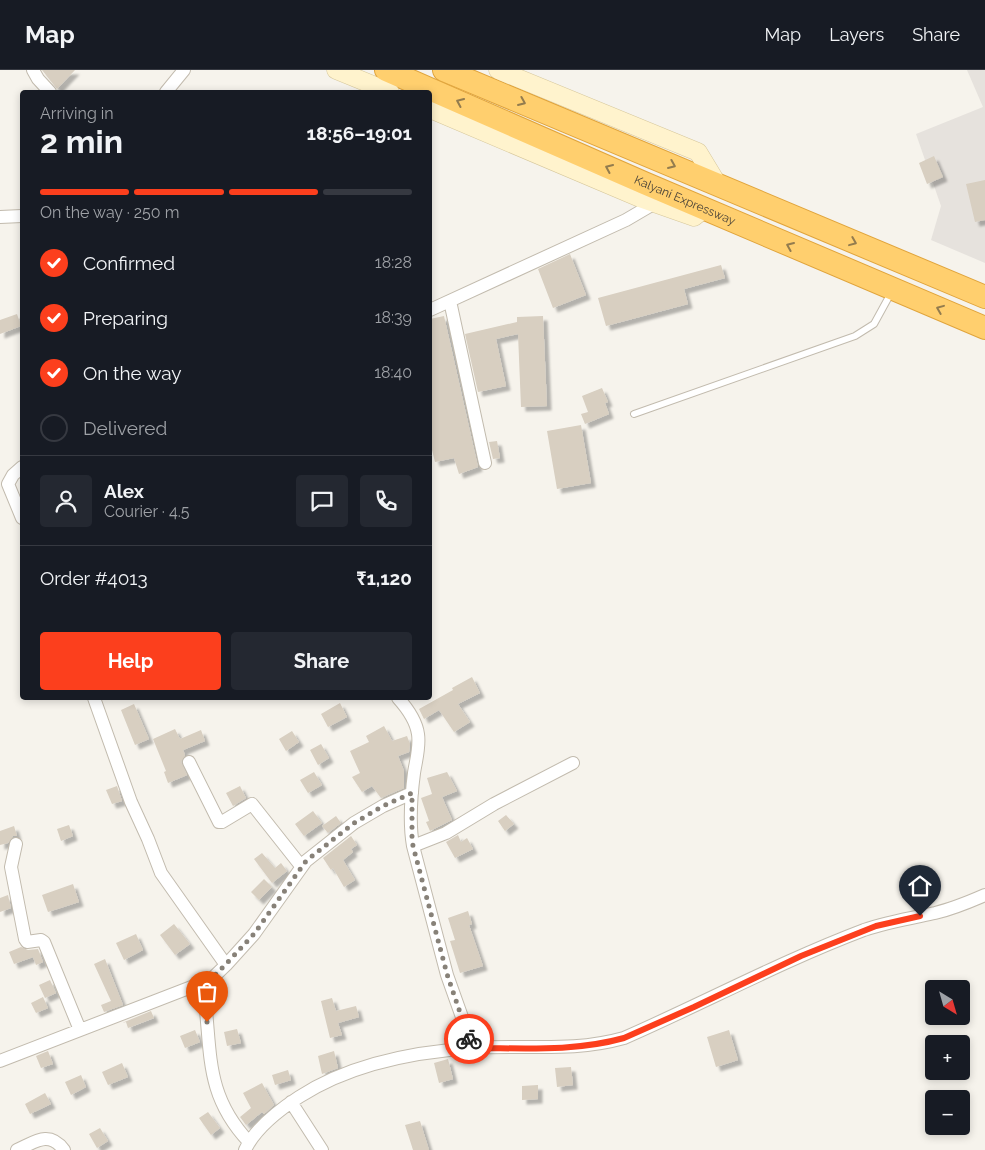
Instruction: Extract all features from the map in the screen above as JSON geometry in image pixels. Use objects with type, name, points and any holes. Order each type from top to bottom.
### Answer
[{"type":"highway","name":"Kalyani Expressway","points":[[386,70],[432,90]]},
{"type":"highway","points":[[444,70],[985,297]]},
{"type":"highway","name":"Kalyani Expressway","points":[[432,90],[704,209],[985,328]]},
{"type":"street","points":[[33,70],[48,90]]},
{"type":"street","points":[[168,90],[184,70]]},
{"type":"street","points":[[336,70],[385,90]]},
{"type":"street","points":[[498,70],[698,152],[718,185]]},
{"type":"street","points":[[432,110],[655,203],[694,217],[704,209]]},
{"type":"street","points":[[432,309],[626,220],[655,203]]},
{"type":"street","points":[[0,217],[20,216]]},
{"type":"street","points":[[450,301],[485,463]]},
{"type":"street","points":[[20,469],[13,475],[8,484],[20,513]]},
{"type":"street","points":[[95,700],[131,802],[161,873],[226,964]]},
{"type":"street","points":[[400,700],[411,715],[418,733],[412,793],[413,846],[447,974],[473,1048]]},
{"type":"street","points":[[189,762],[218,822],[222,822],[252,804],[301,866]]},
{"type":"street","points":[[413,846],[446,833],[494,804],[573,763]]},
{"type":"street","points":[[202,988],[266,919],[301,866],[354,823],[383,806],[412,793]]},
{"type":"street","points":[[16,844],[11,868],[25,939],[27,942],[41,940],[44,942],[80,1030]]},
{"type":"street","points":[[202,988],[206,1005],[212,1068],[219,1100],[247,1146],[278,1112],[291,1102],[337,1077],[378,1062],[412,1055],[473,1048],[578,1047],[624,1038],[801,956],[876,926],[949,909],[985,895]]},
{"type":"street","points":[[0,1061],[194,986],[202,988]]},
{"type":"street","points":[[291,1102],[322,1150]]},
{"type":"street","points":[[17,1150],[47,1138],[54,1140],[64,1150]]},
{"type":"lane","points":[[634,414],[855,336],[874,324],[893,289]]},
{"type":"shaded area","points":[[967,70],[985,70],[985,263],[931,240],[941,206],[916,134],[983,107]]},
{"type":"building","points":[[42,70],[75,70],[57,89]]},
{"type":"building","points":[[934,156],[943,177],[927,184],[919,163]]},
{"type":"building","points":[[985,180],[985,220],[975,222],[966,184]]},
{"type":"building","points":[[570,254],[586,295],[553,308],[538,269]]},
{"type":"building","points":[[721,265],[725,278],[684,289],[688,304],[606,326],[598,298]]},
{"type":"building","points":[[17,314],[20,326],[0,334],[0,320]]},
{"type":"building","points":[[444,316],[478,467],[459,474],[454,458],[435,462],[432,450],[432,319]]},
{"type":"building","points":[[543,316],[547,406],[521,407],[518,334],[496,339],[506,386],[478,392],[465,334],[517,322],[517,317]]},
{"type":"building","points":[[602,388],[608,402],[605,403],[609,414],[585,424],[581,414],[588,412],[582,396]]},
{"type":"building","points":[[581,425],[591,483],[557,489],[547,431]]},
{"type":"building","points":[[497,441],[500,458],[493,459],[489,442]]},
{"type":"building","points":[[472,677],[480,693],[458,704],[470,722],[454,732],[439,710],[424,719],[419,709]]},
{"type":"building","points":[[340,703],[347,717],[328,727],[321,714]]},
{"type":"building","points":[[134,704],[149,739],[135,745],[121,710]]},
{"type":"building","points":[[384,726],[392,741],[407,736],[410,744],[409,752],[398,756],[404,771],[404,788],[381,798],[372,786],[362,792],[352,777],[360,773],[350,751],[369,742],[366,736]]},
{"type":"building","points":[[175,729],[180,739],[201,730],[205,741],[183,750],[185,755],[181,762],[187,775],[168,783],[164,772],[166,771],[153,739]]},
{"type":"building","points":[[292,731],[299,742],[286,751],[279,739]]},
{"type":"building","points":[[321,744],[329,758],[318,765],[310,750]]},
{"type":"building","points":[[314,772],[322,785],[308,793],[300,780]]},
{"type":"building","points":[[447,772],[457,791],[442,797],[452,820],[430,831],[426,822],[429,821],[421,798],[432,794],[427,778]]},
{"type":"building","points":[[117,786],[122,801],[112,804],[106,790]]},
{"type":"building","points":[[240,786],[246,798],[233,806],[226,793]]},
{"type":"building","points":[[313,811],[322,823],[304,836],[295,824]]},
{"type":"building","points":[[506,815],[514,824],[505,831],[498,821]]},
{"type":"building","points":[[336,816],[341,823],[328,833],[322,826]]},
{"type":"building","points":[[69,825],[73,836],[61,841],[57,829]]},
{"type":"building","points":[[14,826],[17,836],[13,836],[8,843],[0,845],[0,831]]},
{"type":"building","points":[[458,835],[461,842],[467,838],[473,849],[455,858],[446,842]]},
{"type":"building","points":[[351,836],[357,845],[351,849],[353,852],[343,860],[355,880],[344,887],[333,868],[331,870],[323,858]]},
{"type":"building","points":[[262,853],[275,868],[281,863],[287,871],[272,883],[254,859]]},
{"type":"building","points":[[264,879],[272,887],[259,900],[251,892]]},
{"type":"building","points":[[73,884],[79,902],[48,912],[42,895]]},
{"type":"building","points":[[8,895],[11,908],[0,912],[0,898]]},
{"type":"building","points":[[468,911],[472,924],[469,925],[483,966],[460,973],[450,941],[455,940],[448,918]]},
{"type":"building","points":[[174,924],[190,944],[175,955],[160,935]]},
{"type":"building","points":[[136,934],[143,950],[124,960],[116,943]]},
{"type":"building","points":[[21,947],[28,950],[38,949],[43,962],[36,965],[33,957],[14,964],[9,952]]},
{"type":"building","points":[[105,959],[123,1005],[104,1012],[101,1005],[111,1001],[94,964]]},
{"type":"building","points":[[50,980],[56,993],[45,998],[39,985]]},
{"type":"building","points":[[43,997],[48,1008],[36,1013],[31,1003]]},
{"type":"building","points":[[332,998],[336,1011],[356,1006],[359,1017],[338,1023],[342,1035],[330,1038],[321,1001]]},
{"type":"building","points":[[151,1011],[154,1018],[128,1028],[126,1022],[122,1023]]},
{"type":"building","points":[[237,1029],[241,1043],[227,1046],[224,1032]]},
{"type":"building","points":[[195,1030],[200,1042],[185,1048],[180,1036]]},
{"type":"building","points":[[729,1030],[738,1060],[716,1067],[707,1037]]},
{"type":"building","points":[[48,1051],[53,1064],[41,1068],[36,1056]]},
{"type":"building","points":[[334,1051],[338,1068],[322,1074],[318,1056]]},
{"type":"building","points":[[448,1059],[453,1079],[439,1083],[434,1063]]},
{"type":"building","points":[[122,1063],[128,1077],[108,1085],[102,1072]]},
{"type":"building","points":[[571,1067],[573,1085],[557,1087],[555,1068]]},
{"type":"building","points":[[288,1070],[291,1080],[275,1085],[272,1075]]},
{"type":"building","points":[[81,1075],[86,1087],[71,1095],[65,1082]]},
{"type":"building","points":[[262,1083],[274,1105],[264,1114],[262,1112],[246,1125],[240,1117],[251,1108],[243,1093]]},
{"type":"building","points":[[538,1085],[538,1099],[522,1100],[522,1086]]},
{"type":"building","points":[[45,1093],[51,1104],[30,1114],[25,1104]]},
{"type":"building","points":[[208,1112],[220,1128],[211,1135],[199,1118]]},
{"type":"building","points":[[420,1121],[429,1150],[413,1150],[405,1125]]},
{"type":"building","points":[[100,1128],[108,1141],[97,1148],[89,1134]]},
{"type":"way so far","points":[[207,1022],[202,988],[254,934],[301,866],[354,823],[383,806],[412,793],[413,846],[447,974],[469,1039]]},
{"type":"route","points":[[469,1039],[473,1048],[560,1048],[600,1044],[624,1038],[801,956],[867,929],[920,916]]}]
